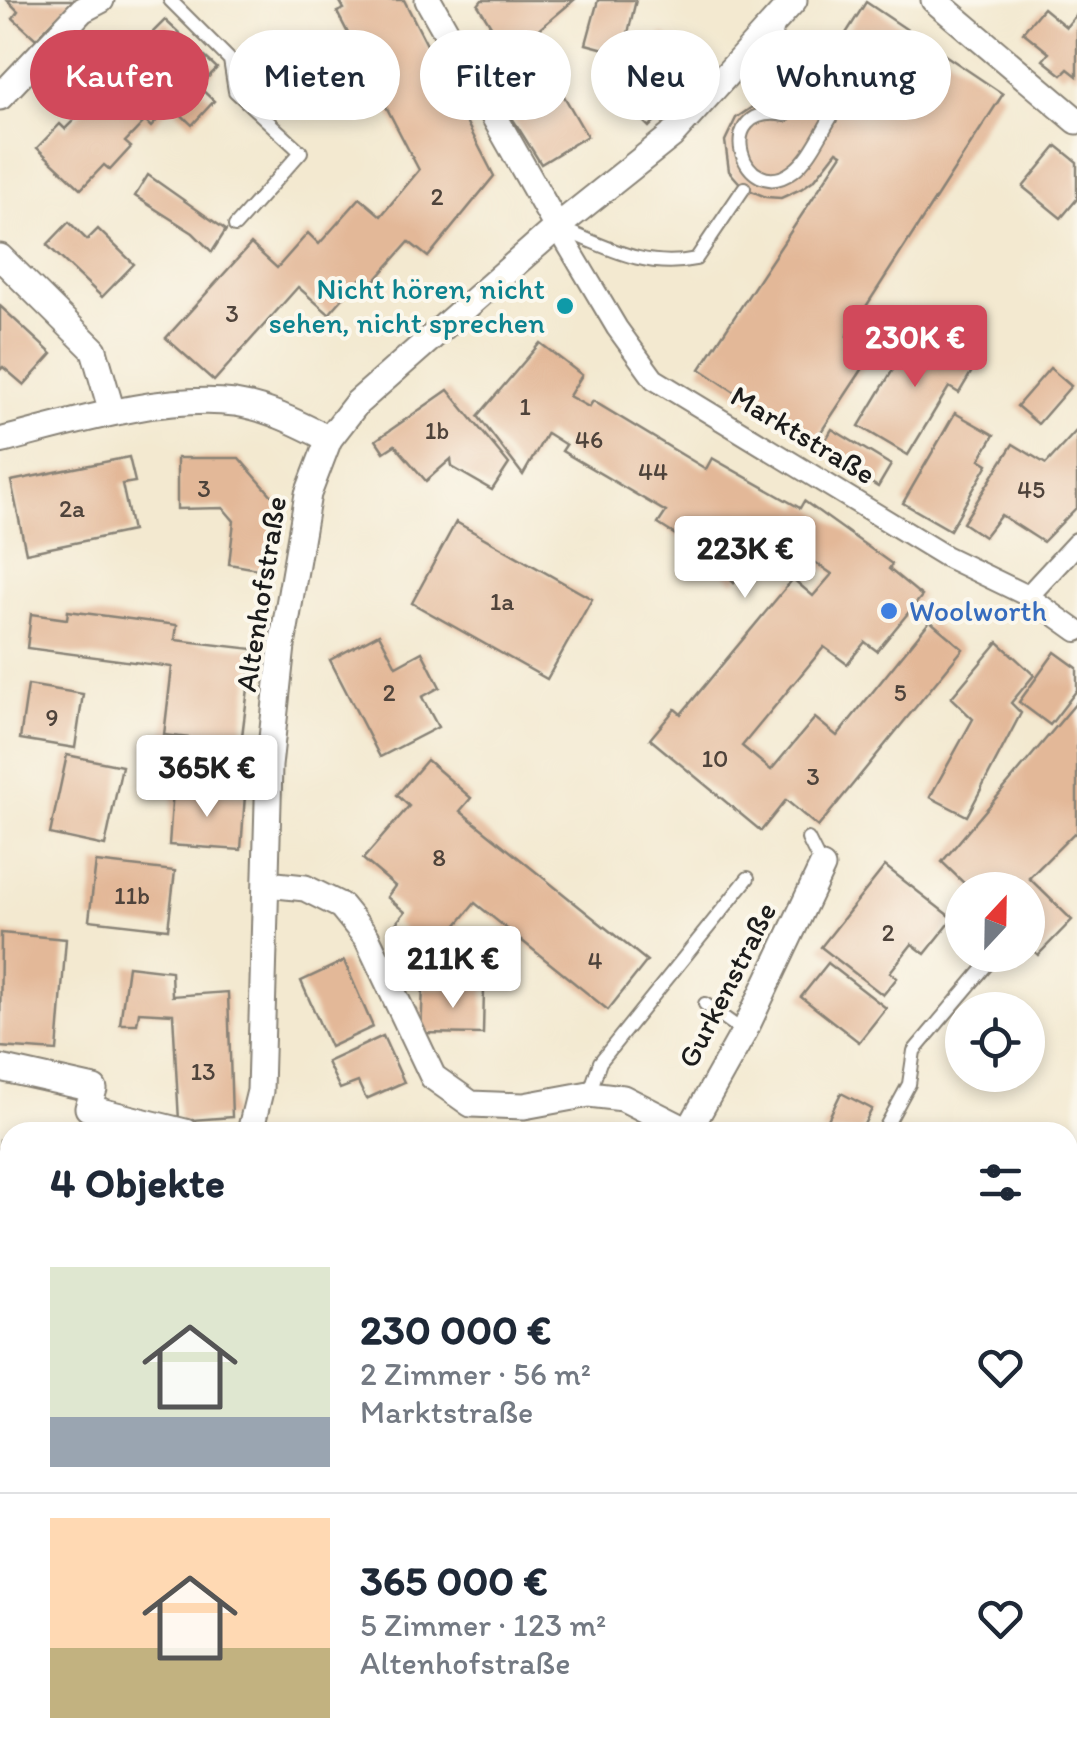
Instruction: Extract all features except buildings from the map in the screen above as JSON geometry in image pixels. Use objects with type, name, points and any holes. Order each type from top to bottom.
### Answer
[{"type":"street","points":[[0,96],[82,10],[101,0]]},
{"type":"street","points":[[428,0],[556,227]]},
{"type":"street","points":[[934,0],[1077,121]]},
{"type":"street","name":"Altenhofstraße","points":[[252,1122],[260,1091],[269,766],[282,646],[308,494],[328,439],[357,403],[556,227],[671,136],[787,8]]},
{"type":"street","name":"Marktstraße","points":[[556,227],[617,328],[654,379],[945,556],[1028,596],[1077,631]]},
{"type":"street","points":[[0,257],[94,350],[112,412]]},
{"type":"street","points":[[0,441],[112,412],[233,403],[269,411],[328,439]]},
{"type":"street","points":[[1028,596],[1077,543]]},
{"type":"street","name":"Gurkenstraße","points":[[694,1122],[744,1032],[822,866]]},
{"type":"street","points":[[266,884],[305,888],[341,906],[366,938],[433,1077],[471,1104],[524,1106],[590,1094],[623,1098],[670,1122]]},
{"type":"street","points":[[0,1068],[94,1089],[88,1108],[145,1122]]},
{"type":"lane","points":[[170,0],[230,60],[236,91],[301,152],[235,226]]},
{"type":"lane","points":[[751,120],[740,136],[739,150],[746,166],[764,178],[780,179],[797,168],[830,120]]},
{"type":"lane","points":[[556,227],[649,263],[666,265],[696,259],[744,188]]},
{"type":"lane","points":[[808,839],[822,866]]},
{"type":"lane","points":[[590,1094],[600,1062],[748,878]]},
{"type":"lane","points":[[889,1122],[909,1084],[914,1051],[981,972]]},
{"type":"lane","points":[[705,1004],[744,1032]]},
{"type":"place","name":"Nicht hören, nicht sehen, nicht sprechen","points":[[565,306]]},
{"type":"place","name":"Woolworth","points":[[889,611]]}]
